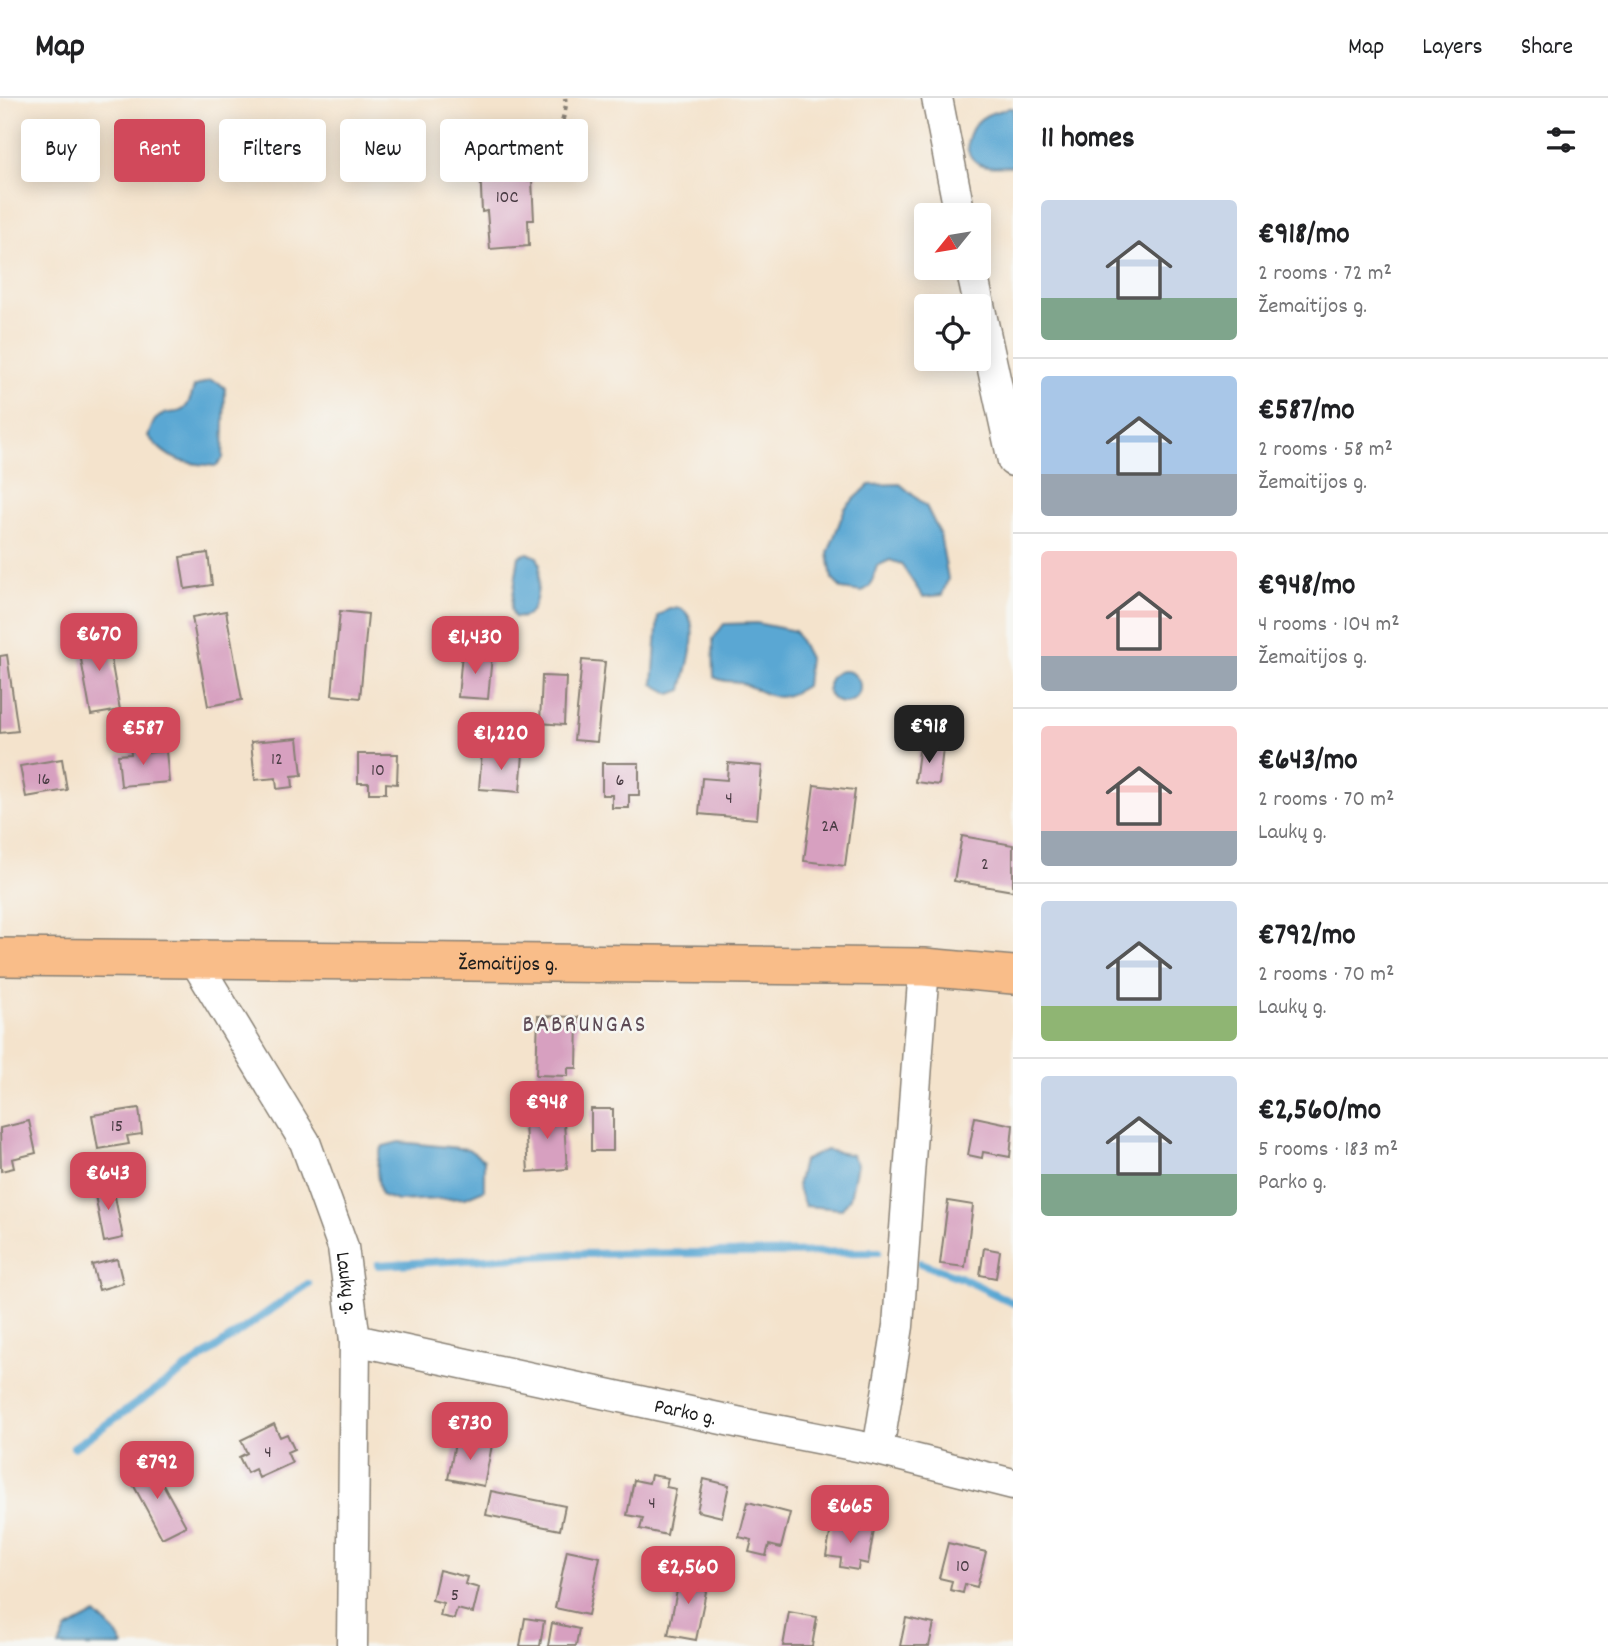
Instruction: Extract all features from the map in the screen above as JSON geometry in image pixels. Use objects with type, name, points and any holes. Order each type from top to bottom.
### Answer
[{"type":"main road","name":"Žemaitijos g.","points":[[0,957],[924,967],[1013,975]]},
{"type":"street","points":[[937,98],[958,203]]},
{"type":"street","points":[[974,280],[1013,461]]},
{"type":"street","name":"Laukų g.","points":[[194,959],[305,1142],[343,1247],[355,1340],[352,1646]]},
{"type":"street","points":[[878,1450],[898,1326],[924,967]]},
{"type":"street","name":"Parko g.","points":[[355,1340],[878,1450],[1013,1483]]},
{"type":"path","points":[[563,119],[565,98]]},
{"type":"water","points":[[1013,108],[1013,166],[979,164],[970,156],[968,149],[972,130],[987,115]]},
{"type":"water","points":[[210,380],[225,388],[223,458],[216,466],[178,460],[163,451],[148,436],[155,420],[167,413],[182,411],[194,387]]},
{"type":"water","points":[[900,484],[926,506],[940,534],[948,579],[942,595],[923,597],[901,564],[890,560],[877,566],[871,585],[862,592],[842,589],[832,579],[828,553],[845,508],[869,485]]},
{"type":"water","points":[[528,553],[537,557],[540,564],[536,600],[529,614],[514,617],[511,609],[519,556]]},
{"type":"water","points":[[680,608],[691,623],[692,645],[682,690],[671,694],[653,684],[658,616],[669,609]]},
{"type":"water","points":[[756,623],[795,631],[809,658],[806,686],[779,697],[714,677],[713,639],[724,624]]},
{"type":"water","points":[[844,671],[855,676],[860,687],[855,698],[844,703],[833,698],[828,687],[833,676]]},
{"type":"water","points":[[399,1142],[468,1149],[484,1160],[484,1190],[465,1198],[397,1201],[381,1195],[377,1170],[380,1152],[383,1146]]},
{"type":"water","points":[[826,1150],[852,1155],[857,1164],[850,1198],[842,1209],[805,1206],[797,1186],[803,1161]]},
{"type":"water","points":[[96,1614],[115,1632],[123,1646],[59,1646],[66,1630]]},
{"type":"building","points":[[481,182],[532,182],[534,220],[528,220],[529,246],[490,249],[487,211],[482,212]]},
{"type":"building","points":[[208,553],[212,585],[185,589],[180,557]]},
{"type":"building","points":[[226,611],[242,700],[208,706],[192,617]]},
{"type":"building","points":[[340,611],[368,614],[360,698],[332,695]]},
{"type":"building","points":[[106,631],[120,710],[91,715],[77,637]]},
{"type":"building","points":[[462,653],[492,655],[488,699],[458,697]]},
{"type":"building","points":[[7,655],[18,731],[0,733],[0,656]]},
{"type":"building","points":[[582,660],[605,662],[597,742],[574,740]]},
{"type":"building","points":[[542,676],[566,677],[564,725],[540,723]]},
{"type":"building","points":[[298,738],[302,775],[292,776],[293,787],[277,789],[276,778],[255,780],[251,742]]},
{"type":"building","points":[[143,744],[144,753],[166,751],[169,782],[121,786],[118,755],[131,754],[130,745]]},
{"type":"building","points":[[920,744],[943,748],[939,785],[915,782]]},
{"type":"building","points":[[482,751],[523,754],[520,792],[479,789]]},
{"type":"building","points":[[358,754],[398,754],[397,784],[386,783],[386,793],[369,793],[369,783],[358,783]]},
{"type":"building","points":[[62,759],[67,790],[26,797],[20,766]]},
{"type":"building","points":[[602,763],[639,763],[639,795],[629,795],[629,808],[612,808],[612,795],[602,795]]},
{"type":"building","points":[[728,763],[762,766],[757,819],[699,814],[702,778],[727,780]]},
{"type":"building","points":[[814,785],[855,790],[845,866],[804,861]]},
{"type":"building","points":[[962,836],[1013,845],[1013,891],[954,881]]},
{"type":"building","points":[[538,1016],[578,1017],[577,1068],[568,1068],[568,1076],[536,1075]]},
{"type":"building","points":[[563,1107],[567,1169],[528,1172],[525,1123],[538,1122],[537,1109]]},
{"type":"building","points":[[139,1108],[142,1134],[127,1136],[129,1144],[98,1149],[92,1115]]},
{"type":"building","points":[[591,1109],[613,1109],[613,1151],[591,1151]]},
{"type":"building","points":[[975,1117],[1013,1125],[1010,1157],[983,1152],[982,1158],[968,1155]]},
{"type":"building","points":[[29,1121],[36,1153],[12,1159],[14,1168],[1,1171],[0,1128]]},
{"type":"building","points":[[112,1181],[123,1238],[104,1242],[93,1185]]},
{"type":"building","points":[[948,1201],[973,1205],[965,1267],[940,1264]]},
{"type":"building","points":[[984,1248],[1000,1251],[996,1278],[980,1275]]},
{"type":"building","points":[[117,1259],[123,1283],[99,1290],[92,1265]]},
{"type":"building","points":[[274,1424],[280,1437],[287,1434],[294,1449],[287,1452],[292,1463],[259,1478],[255,1469],[247,1473],[239,1457],[247,1453],[241,1440]]},
{"type":"building","points":[[456,1438],[492,1445],[484,1486],[448,1479]]},
{"type":"building","points":[[152,1464],[186,1526],[162,1538],[129,1477]]},
{"type":"building","points":[[651,1475],[668,1478],[666,1487],[676,1489],[667,1535],[640,1529],[643,1518],[627,1515],[634,1480],[649,1483]]},
{"type":"building","points":[[704,1479],[729,1485],[722,1517],[697,1511]]},
{"type":"building","points":[[491,1491],[565,1506],[560,1530],[486,1515]]},
{"type":"building","points":[[748,1502],[790,1513],[781,1548],[769,1545],[766,1556],[749,1552],[752,1540],[739,1537]]},
{"type":"building","points":[[832,1523],[874,1530],[868,1564],[859,1562],[858,1570],[840,1567],[841,1558],[826,1556]]},
{"type":"building","points":[[948,1543],[986,1552],[977,1587],[965,1584],[963,1593],[950,1590],[952,1581],[939,1578]]},
{"type":"building","points":[[567,1550],[600,1557],[588,1615],[555,1608]]},
{"type":"building","points":[[439,1570],[467,1577],[465,1584],[479,1588],[473,1613],[457,1609],[454,1619],[440,1616],[443,1603],[432,1600]]},
{"type":"building","points":[[681,1571],[709,1577],[696,1640],[668,1635]]},
{"type":"building","points":[[789,1612],[817,1617],[812,1646],[783,1646]]},
{"type":"building","points":[[525,1618],[544,1621],[540,1646],[520,1646]]},
{"type":"building","points":[[906,1618],[934,1624],[929,1646],[900,1646]]},
{"type":"building","points":[[552,1623],[579,1629],[576,1646],[548,1646]]},
{"type":"waterway","points":[[378,1265],[571,1254],[878,1252]]},
{"type":"waterway","points":[[920,1263],[962,1278],[1013,1303]]},
{"type":"waterway","points":[[74,1447],[308,1284]]},
{"type":"district","name":"BABRUNGAS","points":[[585,1023]]}]
